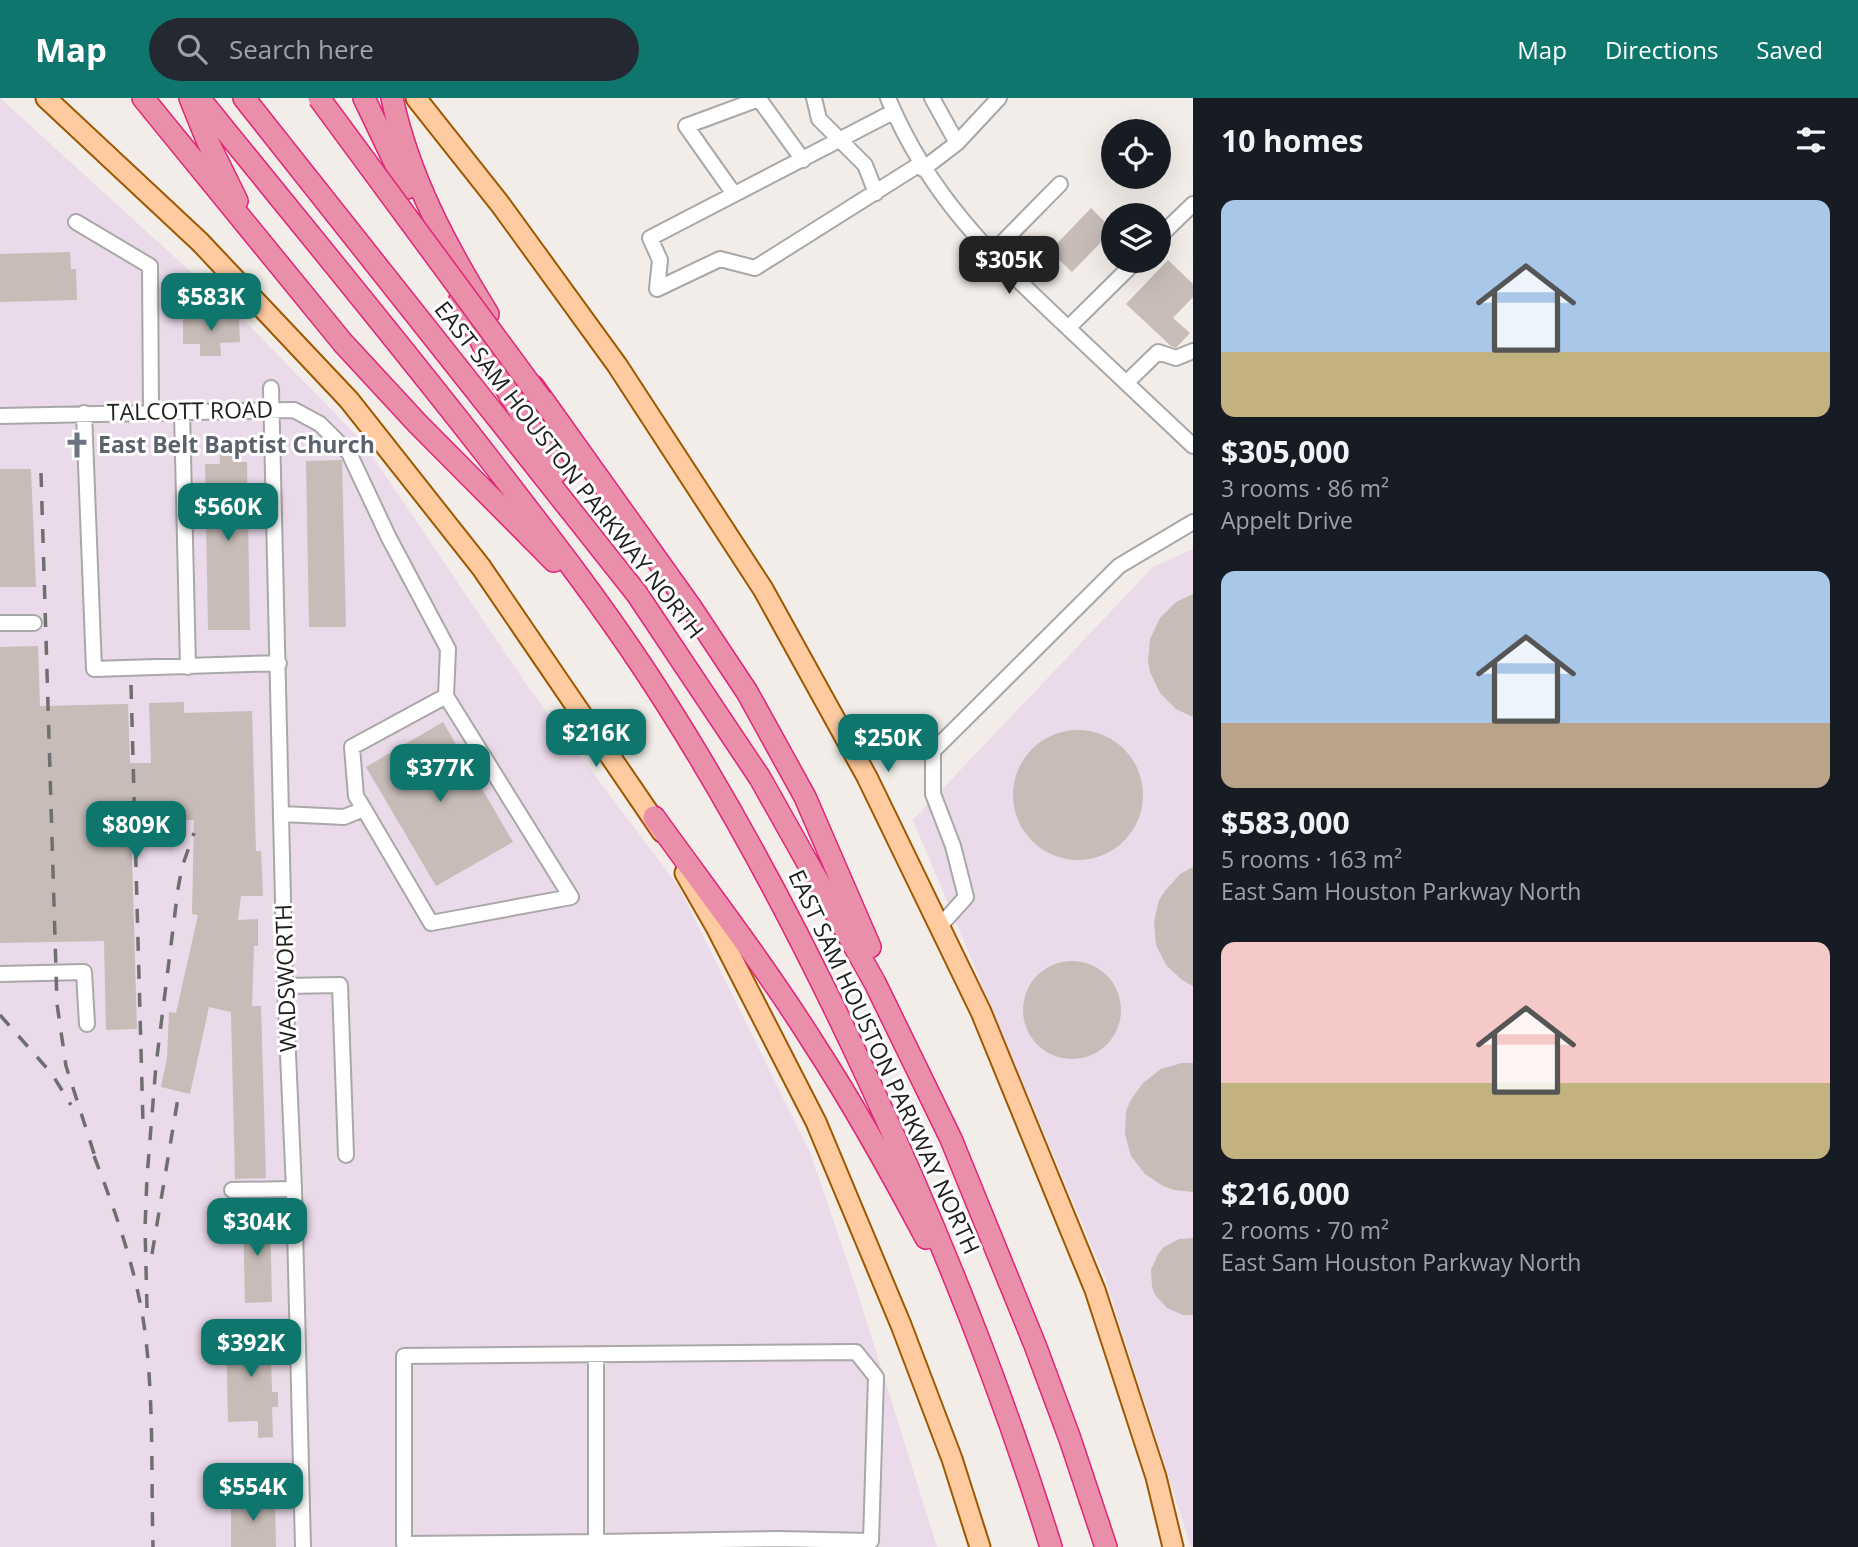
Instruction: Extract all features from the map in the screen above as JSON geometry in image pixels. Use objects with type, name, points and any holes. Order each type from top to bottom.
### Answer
[{"type":"highway","points":[[143,98],[344,343],[613,623]]},
{"type":"highway","points":[[190,98],[207,140],[256,237]]},
{"type":"highway","name":"EAST SAM HOUSTON PARKWAY NORTH","points":[[198,98],[432,385],[568,561],[613,623],[707,769],[806,949],[908,1166],[979,1338],[1051,1547]]},
{"type":"highway","name":"EAST SAM HOUSTON PARKWAY NORTH","points":[[244,98],[637,594],[718,712],[800,846],[875,983],[951,1139],[1035,1345],[1106,1547]]},
{"type":"highway","points":[[319,98],[626,515],[720,650],[788,763],[822,834],[951,1139]]},
{"type":"highway","points":[[364,98],[499,377],[562,480],[637,594]]},
{"type":"highway","points":[[393,98],[416,178],[438,227],[541,399]]},
{"type":"highway","points":[[654,817],[734,926],[813,1042],[899,1188],[979,1338]]},
{"type":"main road","points":[[46,98],[200,242],[349,400],[481,567],[654,817],[716,927],[816,1122],[901,1325],[952,1460],[980,1547]]},
{"type":"main road","points":[[416,98],[500,204],[617,365],[763,589],[867,777],[981,1012],[1095,1290],[1156,1477],[1173,1547]]},
{"type":"street","points":[[814,98],[819,118],[865,165],[876,193]]},
{"type":"street","points":[[932,98],[957,144]]},
{"type":"street","points":[[999,98],[957,144],[922,166],[876,193],[755,268],[720,259],[657,289],[660,260],[650,238],[842,139],[890,105],[922,166],[955,214],[991,254],[1193,446]]},
{"type":"street","points":[[734,194],[686,126],[760,99],[803,160]]},
{"type":"street","points":[[991,254],[1060,184]]},
{"type":"street","points":[[1171,225],[1193,204]]},
{"type":"street","points":[[76,222],[150,266],[151,412]]},
{"type":"street","points":[[1068,328],[1124,273]]},
{"type":"street","points":[[1126,383],[1158,352],[1177,358],[1193,351]]},
{"type":"street","name":"WADSWORTH","points":[[271,388],[285,986],[294,1189],[303,1547]]},
{"type":"street","name":"TALCOTT ROAD","points":[[0,416],[294,410],[320,424],[348,453],[389,538],[448,649],[446,696]]},
{"type":"street","points":[[182,412],[188,667]]},
{"type":"street","points":[[84,414],[94,669],[279,663]]},
{"type":"street","points":[[939,927],[966,897],[953,846],[933,794],[933,751],[1119,566],[1193,522]]},
{"type":"street","points":[[0,623],[34,623]]},
{"type":"street","points":[[446,696],[571,897],[431,923],[363,809],[356,796],[352,747],[446,696]]},
{"type":"street","points":[[282,814],[344,817],[363,809]]},
{"type":"street","points":[[0,974],[84,972],[87,1024]]},
{"type":"street","points":[[285,986],[340,985],[346,1155]]},
{"type":"street","points":[[232,1190],[294,1189]]},
{"type":"street","points":[[856,1352],[876,1377],[872,1541],[596,1545],[404,1544],[404,1356],[596,1354],[856,1352]]},
{"type":"street","points":[[596,1354],[596,1545]]},
{"type":"shaded area","points":[[0,98],[247,323],[362,441],[529,688],[679,887],[810,1152],[854,1281],[937,1547],[0,1547]]},
{"type":"shaded area","points":[[1193,549],[1191,1547],[1105,1278],[913,820],[1153,567]]},
{"type":"building","points":[[1091,208],[1101,218],[1101,242],[1072,272],[1050,251]]},
{"type":"building","points":[[70,252],[71,269],[76,269],[77,300],[0,302],[0,254]]},
{"type":"building","points":[[1171,263],[1193,284],[1193,297],[1173,318],[1190,333],[1176,348],[1171,346],[1126,304],[1156,273],[1171,273]]},
{"type":"building","points":[[239,317],[240,342],[220,343],[221,356],[200,356],[200,344],[183,344],[183,318]]},
{"type":"building","points":[[219,442],[233,442],[234,462],[247,462],[250,630],[208,630],[205,464],[220,464]]},
{"type":"building","points":[[342,460],[346,627],[309,627],[306,461]]},
{"type":"building","points":[[0,469],[31,469],[36,587],[0,587]]},
{"type":"building","points":[[1193,594],[1193,717],[1176,709],[1160,693],[1148,661],[1150,639],[1160,618],[1176,602]]},
{"type":"building","points":[[38,646],[40,706],[128,704],[130,763],[151,763],[149,703],[184,702],[184,713],[252,711],[256,851],[261,851],[263,896],[241,896],[238,920],[258,919],[258,946],[254,946],[252,1006],[261,1006],[266,1178],[235,1179],[231,1012],[209,1007],[190,1094],[161,1087],[167,1058],[169,1012],[176,1013],[198,915],[192,914],[194,820],[131,822],[137,1029],[106,1030],[104,941],[0,943],[0,647]]},
{"type":"building","points":[[443,722],[513,842],[436,886],[366,767]]},
{"type":"building","points":[[1078,730],[1103,735],[1124,749],[1138,770],[1143,795],[1138,820],[1124,841],[1103,855],[1078,860],[1053,855],[1032,841],[1018,820],[1013,795],[1018,770],[1032,749],[1053,735]]},
{"type":"building","points":[[1193,867],[1193,986],[1166,965],[1156,945],[1154,922],[1159,900],[1165,891],[1180,874]]},
{"type":"building","points":[[1072,961],[1091,965],[1107,975],[1117,991],[1121,1010],[1117,1029],[1107,1045],[1091,1055],[1072,1059],[1053,1055],[1037,1045],[1027,1029],[1023,1010],[1027,991],[1037,975],[1053,965]]},
{"type":"building","points":[[1193,1063],[1193,1192],[1163,1186],[1145,1174],[1131,1156],[1125,1134],[1126,1112],[1130,1101],[1143,1083],[1161,1069]]},
{"type":"building","points":[[243,1214],[270,1214],[272,1302],[245,1303]]},
{"type":"building","points":[[1193,1238],[1193,1315],[1183,1315],[1167,1308],[1155,1295],[1151,1270],[1164,1247],[1179,1239]]},
{"type":"building","points":[[257,1323],[270,1323],[272,1392],[278,1392],[278,1407],[272,1407],[273,1437],[258,1438],[258,1421],[228,1422],[226,1333],[257,1332]]},
{"type":"building","points":[[275,1499],[276,1547],[231,1547],[231,1500]]},
{"type":"railway","points":[[41,473],[57,1004],[66,1066],[98,1166]]},
{"type":"railway","points":[[131,685],[143,1123]]},
{"type":"railway","points":[[147,1308],[145,1228],[156,1065],[178,889],[182,867],[194,833]]},
{"type":"railway","points":[[0,1015],[52,1074],[71,1105]]},
{"type":"railway","points":[[152,1254],[179,1092]]},
{"type":"railway","points":[[94,1156],[125,1243],[145,1332],[151,1413],[153,1547]]},
{"type":"place","name":"East Belt Baptist Church","points":[[77,445]]}]
